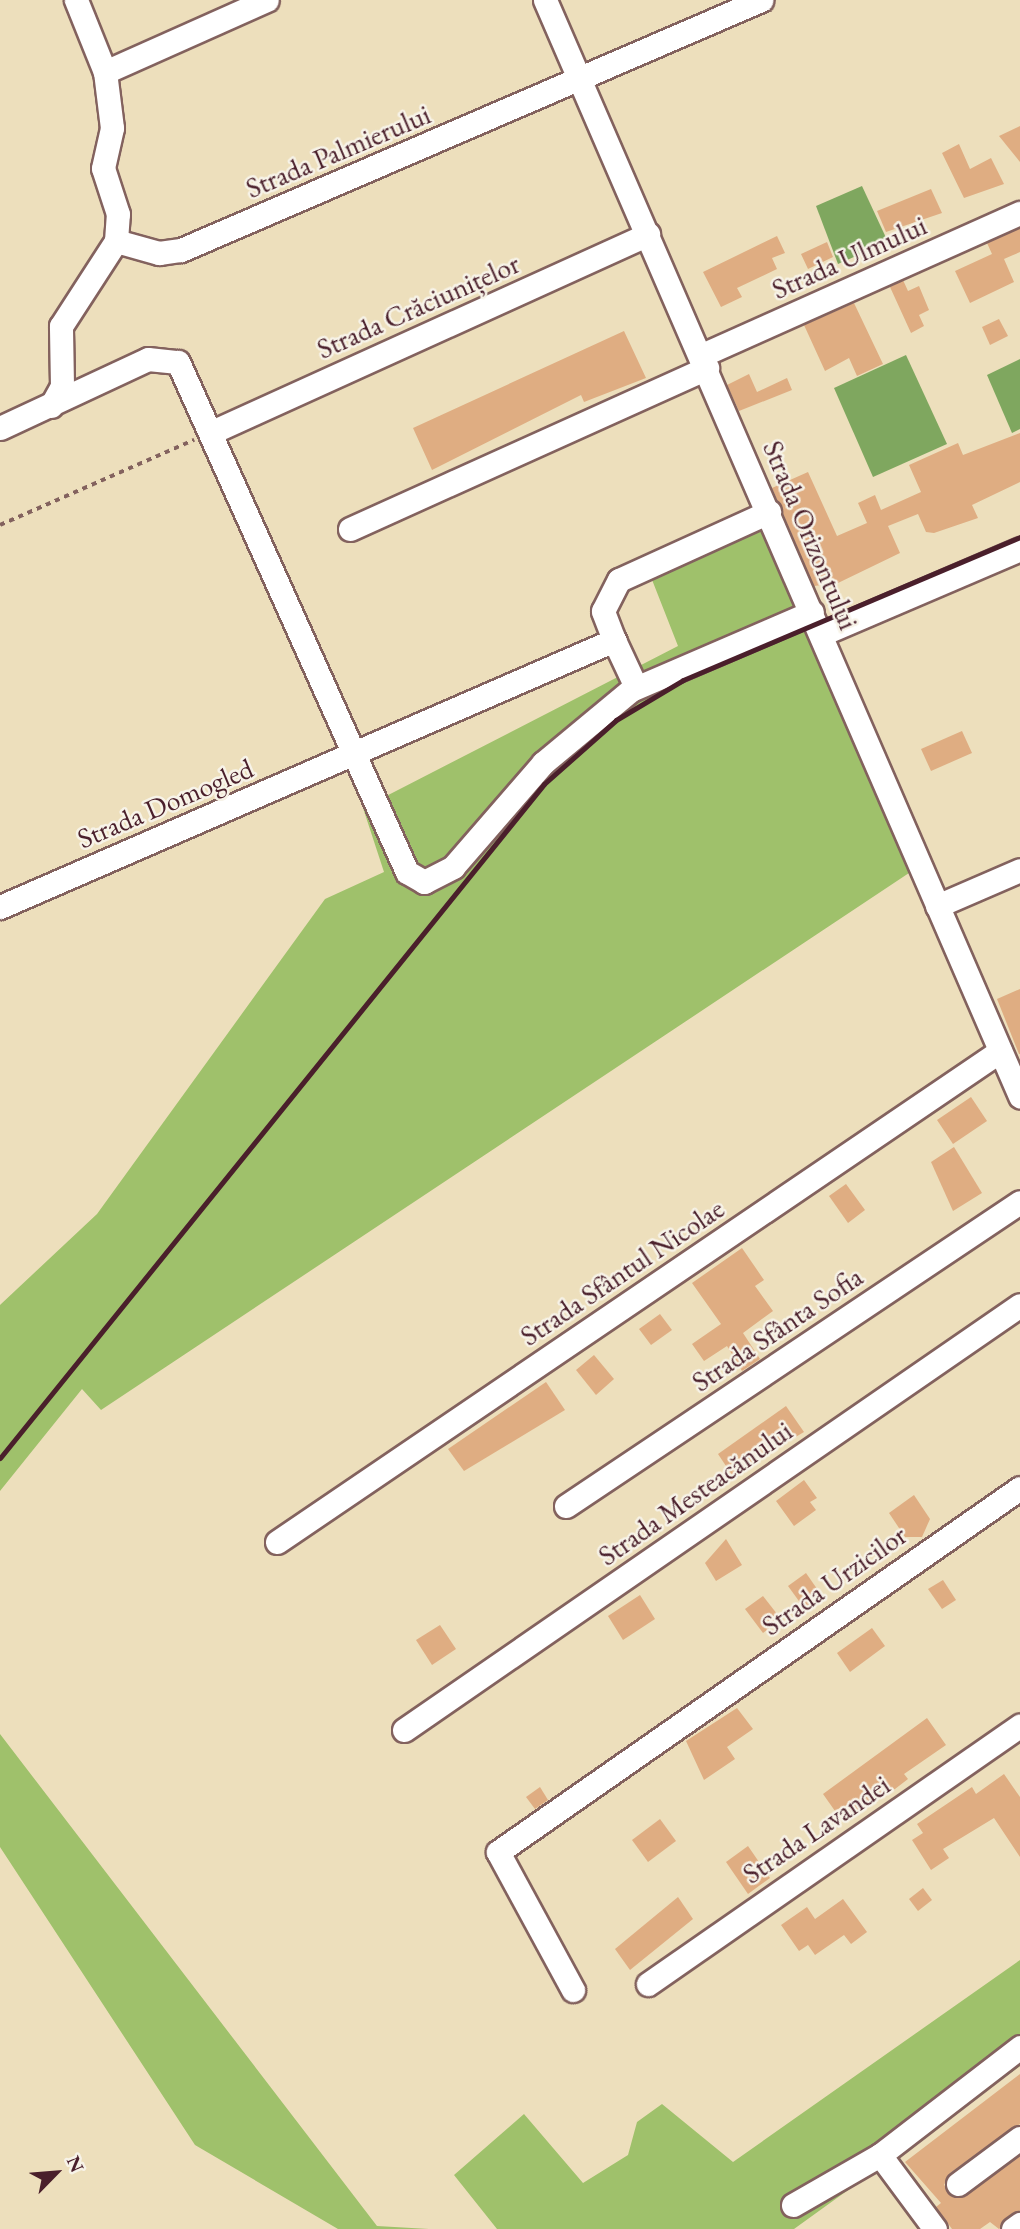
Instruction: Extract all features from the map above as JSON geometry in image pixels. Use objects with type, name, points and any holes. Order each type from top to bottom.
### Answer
[{"type":"street","points":[[51,407],[62,386],[61,326],[116,241],[118,214],[103,169],[112,128],[106,72],[76,0]]},
{"type":"street","points":[[106,72],[267,0]]},
{"type":"street","name":"Strada Orizontului","points":[[545,0],[704,361],[1020,1096]]},
{"type":"street","name":"Strada Palmierului","points":[[116,241],[159,253],[181,250],[761,0]]},
{"type":"street","name":"Strada Ulmului","points":[[350,529],[1020,213]]},
{"type":"street","name":"Strada Crăciunițelor","points":[[212,432],[648,234]]},
{"type":"street","points":[[0,428],[51,407],[148,359],[173,359],[184,369],[407,872],[434,880],[453,867],[543,763],[636,687],[812,612]]},
{"type":"street","points":[[636,687],[603,611],[619,580],[769,512]]},
{"type":"street","points":[[822,634],[1020,549]]},
{"type":"street","name":"Strada Domogled","points":[[0,907],[614,640]]},
{"type":"street","points":[[937,906],[1020,870]]},
{"type":"street","name":"Strada Sfântul Nicolae","points":[[277,1542],[1000,1051]]},
{"type":"street","name":"Strada Sfânta Sofia","points":[[566,1506],[1020,1202]]},
{"type":"street","name":"Strada Mesteacănului","points":[[404,1730],[1020,1305]]},
{"type":"street","name":"Strada Urzicilor","points":[[573,1990],[498,1852],[1020,1488]]},
{"type":"street","name":"Strada Lavandei","points":[[648,1984],[1020,1725]]},
{"type":"street","points":[[793,2205],[880,2155],[1020,2046]]},
{"type":"street","points":[[958,2184],[1020,2138]]},
{"type":"street","points":[[880,2155],[935,2229]]},
{"type":"street","points":[[1013,2229],[1020,2224]]},
{"type":"path","points":[[0,525],[212,432]]},
{"type":"green space","points":[[862,186],[888,242],[838,264],[816,206]]},
{"type":"green space","points":[[906,355],[947,444],[873,477],[834,388]]},
{"type":"green space","points":[[1020,359],[1020,429],[1012,433],[987,375]]},
{"type":"green space","points":[[761,518],[912,871],[101,1410],[82,1389],[0,1491],[0,1305],[97,1214],[325,899],[384,872],[363,808],[678,646],[647,567]]},
{"type":"green space","points":[[0,1734],[377,2226],[429,2229],[338,2229],[195,2145],[0,1847]]},
{"type":"green space","points":[[1020,1960],[1020,2066],[794,2229],[497,2229],[454,2175],[524,2114],[583,2183],[628,2155],[637,2122],[662,2104],[733,2162]]},
{"type":"building","points":[[1020,126],[1020,162],[999,136]]},
{"type":"building","points":[[959,144],[970,169],[991,158],[1004,184],[964,198],[942,153]]},
{"type":"building","points":[[931,189],[942,213],[886,232],[877,211]]},
{"type":"building","points":[[1020,228],[1020,252],[1004,259],[1014,282],[970,303],[955,271],[992,254],[987,243]]},
{"type":"building","points":[[777,236],[785,253],[772,258],[777,269],[737,288],[742,297],[721,307],[703,272]]},
{"type":"building","points":[[827,242],[833,257],[808,269],[801,254]]},
{"type":"building","points":[[903,280],[908,291],[919,286],[929,310],[919,315],[924,326],[911,333],[890,287]]},
{"type":"building","points":[[854,303],[883,364],[857,376],[849,358],[825,371],[804,325]]},
{"type":"building","points":[[999,319],[1008,336],[990,345],[982,327]]},
{"type":"building","points":[[624,331],[646,378],[584,402],[581,395],[432,470],[413,428]]},
{"type":"building","points":[[749,374],[757,392],[787,378],[792,390],[739,411],[727,385]]},
{"type":"building","points":[[1020,433],[1020,482],[972,505],[978,518],[934,533],[926,532],[918,514],[888,526],[900,553],[838,583],[814,586],[772,488],[808,472],[837,536],[867,523],[858,503],[875,495],[881,510],[921,492],[909,465],[958,443],[963,455]]},
{"type":"building","points":[[962,731],[972,753],[931,771],[921,749]]},
{"type":"building","points":[[1020,989],[1020,1054],[1019,1054],[997,999]]},
{"type":"building","points":[[971,1097],[987,1121],[953,1144],[937,1120]]},
{"type":"building","points":[[954,1147],[982,1193],[953,1211],[931,1162]]},
{"type":"building","points":[[846,1184],[865,1210],[848,1223],[829,1196]]},
{"type":"building","points":[[742,1248],[764,1280],[755,1286],[773,1311],[743,1333],[760,1359],[742,1371],[727,1346],[704,1361],[692,1344],[721,1324],[692,1283]]},
{"type":"building","points":[[660,1314],[672,1330],[651,1345],[639,1329]]},
{"type":"building","points":[[594,1355],[614,1379],[596,1395],[576,1370]]},
{"type":"building","points":[[546,1382],[565,1410],[464,1471],[448,1449]]},
{"type":"building","points":[[786,1406],[804,1432],[732,1475],[718,1454]]},
{"type":"building","points":[[804,1480],[817,1498],[810,1502],[816,1510],[794,1526],[776,1501]]},
{"type":"building","points":[[914,1495],[930,1519],[922,1537],[905,1537],[889,1513]]},
{"type":"building","points":[[726,1539],[742,1565],[716,1581],[705,1563]]},
{"type":"building","points":[[806,1573],[822,1596],[804,1608],[788,1586]]},
{"type":"building","points":[[943,1580],[956,1600],[942,1609],[928,1589]]},
{"type":"building","points":[[640,1595],[655,1619],[623,1640],[608,1616]]},
{"type":"building","points":[[763,1596],[781,1619],[763,1633],[745,1609]]},
{"type":"building","points":[[440,1625],[456,1649],[432,1665],[416,1640]]},
{"type":"building","points":[[872,1628],[885,1646],[850,1672],[837,1653]]},
{"type":"building","points":[[737,1708],[753,1729],[727,1747],[735,1759],[704,1780],[686,1741]]},
{"type":"building","points":[[927,1718],[946,1745],[904,1774],[908,1779],[895,1789],[849,1815],[843,1806],[835,1811],[823,1794]]},
{"type":"building","points":[[1004,1774],[1020,1797],[1020,1857],[994,1818],[943,1849],[949,1858],[931,1870],[912,1840],[923,1833],[917,1824],[972,1787],[976,1794]]},
{"type":"building","points":[[540,1787],[548,1800],[535,1809],[526,1797]]},
{"type":"building","points":[[660,1819],[676,1841],[648,1862],[632,1840]]},
{"type":"building","points":[[748,1846],[770,1878],[748,1894],[726,1862]]},
{"type":"building","points":[[923,1888],[932,1900],[918,1911],[909,1899]]},
{"type":"building","points":[[678,1897],[693,1919],[630,1970],[615,1949]]},
{"type":"building","points":[[843,1899],[867,1932],[851,1944],[844,1935],[815,1955],[808,1945],[799,1951],[781,1925],[807,1907],[815,1919]]},
{"type":"building","points":[[1020,2074],[1020,2124],[950,2173],[944,2185],[960,2198],[1020,2155],[1020,2210],[999,2229],[990,2222],[980,2229],[952,2229],[936,2207],[941,2203],[905,2162]]},
{"type":"railway","points":[[0,1458],[544,784],[616,720],[683,680],[1020,537]]}]
